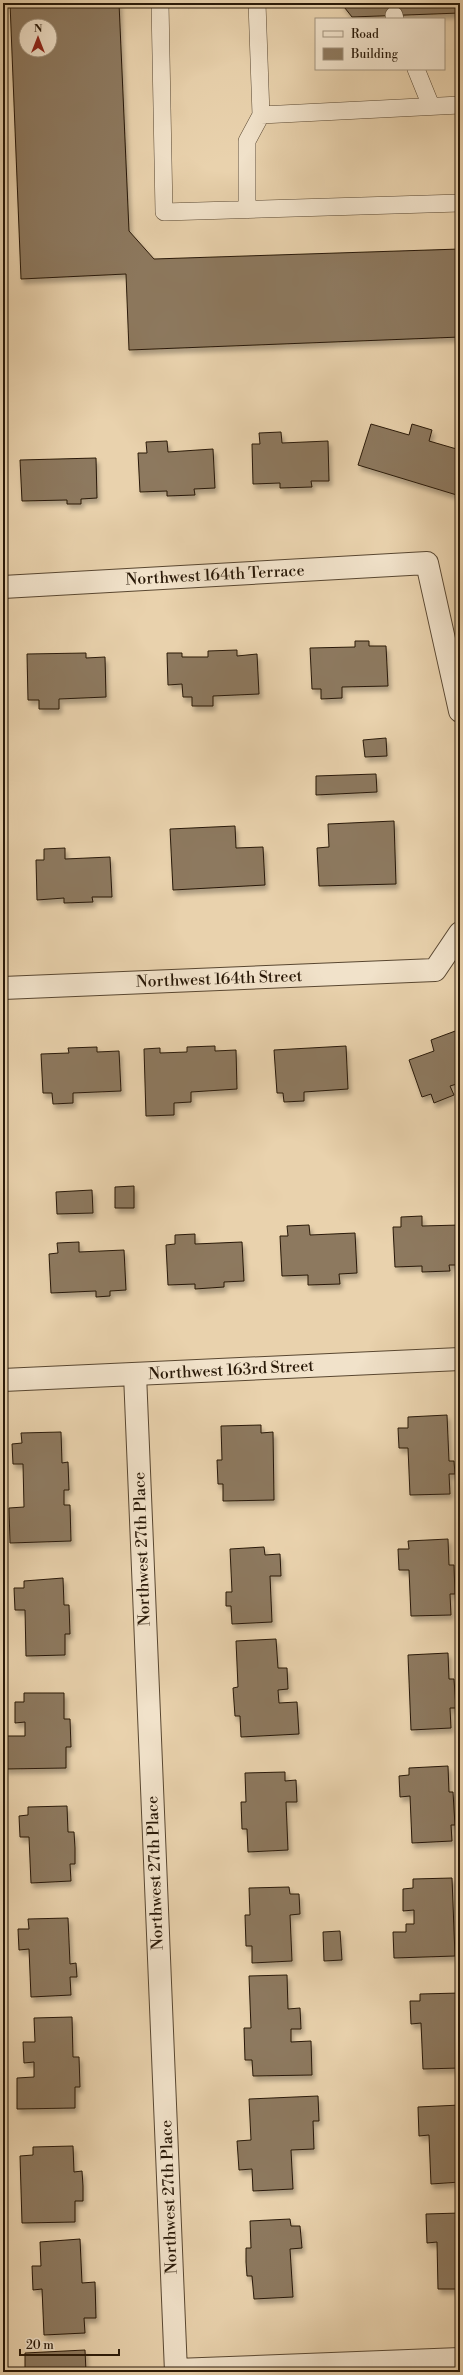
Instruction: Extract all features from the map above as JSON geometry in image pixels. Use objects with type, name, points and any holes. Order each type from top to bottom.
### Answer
[{"type":"street","name":"Northwest 164th Terrace","points":[[3,587],[428,563],[460,711]]},
{"type":"street","name":"Northwest 164th Street","points":[[3,988],[435,970],[460,933]]},
{"type":"street","name":"Northwest 163rd Street","points":[[3,1380],[460,1359]]},
{"type":"street","name":"Northwest 27th Place","points":[[135,1374],[176,2371]]},
{"type":"street","points":[[176,2371],[460,2359]]},
{"type":"lane","points":[[160,3],[164,212],[460,203]]},
{"type":"lane","points":[[247,210],[247,141],[261,115],[257,3]]},
{"type":"lane","points":[[416,70],[431,106]]},
{"type":"lane","points":[[261,115],[460,105]]},
{"type":"building","points":[[10,3],[119,3],[129,231],[154,259],[460,249],[460,337],[129,350],[126,274],[21,279]]},
{"type":"building","points":[[341,3],[460,3],[460,13],[352,17]]},
{"type":"building","points":[[371,424],[409,435],[412,424],[432,430],[429,441],[460,450],[460,496],[358,465]]},
{"type":"building","points":[[281,432],[282,443],[328,441],[329,481],[311,481],[312,487],[280,488],[280,483],[253,484],[252,444],[260,444],[259,433]]},
{"type":"building","points":[[167,441],[168,452],[213,449],[215,488],[194,489],[195,495],[167,496],[167,491],[140,492],[138,453],[147,453],[146,442]]},
{"type":"building","points":[[96,458],[97,498],[81,499],[81,504],[67,504],[67,500],[22,501],[20,460]]},
{"type":"building","points":[[355,641],[369,641],[369,646],[386,646],[388,686],[342,687],[342,698],[321,699],[321,689],[312,689],[310,648],[355,647]]},
{"type":"building","points":[[237,650],[237,656],[257,654],[259,694],[213,696],[213,706],[192,706],[192,697],[183,697],[182,684],[168,685],[167,653],[182,653],[182,657],[208,657],[208,651]]},
{"type":"building","points":[[86,653],[86,658],[105,657],[106,697],[59,699],[59,709],[39,709],[39,700],[28,700],[27,654]]},
{"type":"building","points":[[386,738],[387,756],[365,757],[363,740]]},
{"type":"building","points":[[376,774],[377,792],[316,795],[316,776]]},
{"type":"building","points":[[394,821],[396,884],[319,886],[317,848],[329,847],[328,824]]},
{"type":"building","points":[[235,826],[236,848],[263,847],[265,885],[173,890],[170,829]]},
{"type":"building","points":[[65,848],[65,859],[110,857],[112,897],[92,897],[93,902],[64,903],[64,898],[37,900],[36,860],[44,860],[44,849]]},
{"type":"building","points":[[458,1030],[460,1037],[460,1083],[450,1086],[454,1095],[434,1103],[431,1094],[422,1097],[409,1060],[434,1051],[431,1040]]},
{"type":"building","points":[[215,1046],[215,1051],[236,1050],[237,1089],[191,1092],[191,1102],[174,1103],[174,1115],[146,1116],[144,1049],[160,1048],[160,1053],[187,1052],[187,1047]]},
{"type":"building","points":[[346,1046],[348,1089],[304,1092],[304,1101],[284,1102],[283,1093],[277,1093],[274,1050]]},
{"type":"building","points":[[97,1047],[97,1052],[119,1051],[121,1091],[73,1093],[73,1103],[53,1104],[52,1093],[43,1093],[41,1054],[69,1053],[68,1048]]},
{"type":"building","points":[[134,1186],[134,1208],[115,1208],[115,1187]]},
{"type":"building","points":[[92,1190],[93,1213],[57,1214],[56,1192]]},
{"type":"building","points":[[422,1216],[422,1226],[460,1225],[460,1265],[449,1265],[450,1271],[422,1272],[422,1266],[395,1267],[393,1227],[401,1227],[401,1217]]},
{"type":"building","points":[[309,1225],[310,1235],[355,1233],[357,1273],[339,1274],[340,1284],[308,1285],[308,1275],[282,1276],[280,1236],[288,1236],[287,1226]]},
{"type":"building","points":[[195,1234],[195,1244],[242,1242],[244,1281],[224,1282],[224,1287],[195,1289],[195,1284],[168,1285],[166,1245],[175,1244],[175,1235]]},
{"type":"building","points":[[79,1242],[79,1252],[124,1250],[126,1290],[110,1291],[110,1296],[96,1297],[96,1291],[51,1293],[49,1254],[58,1253],[57,1243]]},
{"type":"building","points":[[447,1415],[449,1461],[454,1461],[455,1474],[449,1474],[450,1494],[410,1495],[408,1448],[399,1448],[398,1428],[408,1428],[408,1417]]},
{"type":"building","points":[[261,1425],[261,1433],[273,1432],[274,1500],[223,1501],[223,1484],[218,1484],[217,1460],[222,1460],[221,1426]]},
{"type":"building","points":[[61,1432],[62,1463],[68,1462],[69,1490],[64,1490],[64,1505],[70,1505],[71,1541],[10,1543],[9,1508],[24,1507],[23,1464],[13,1464],[12,1444],[22,1443],[21,1433]]},
{"type":"building","points":[[448,1539],[449,1565],[454,1565],[455,1594],[450,1594],[451,1615],[411,1616],[409,1570],[399,1570],[398,1549],[409,1549],[408,1541]]},
{"type":"building","points":[[264,1547],[265,1555],[280,1554],[281,1576],[270,1576],[272,1622],[232,1624],[231,1606],[226,1606],[226,1592],[232,1592],[230,1549]]},
{"type":"building","points":[[63,1578],[64,1605],[69,1605],[70,1634],[65,1634],[65,1655],[26,1656],[25,1610],[15,1610],[14,1588],[24,1588],[24,1581]]},
{"type":"building","points":[[276,1639],[278,1668],[287,1668],[288,1689],[278,1690],[279,1703],[297,1702],[299,1734],[241,1737],[240,1716],[235,1716],[233,1688],[238,1687],[236,1641]]},
{"type":"building","points":[[448,1653],[449,1679],[454,1679],[456,1708],[450,1708],[451,1728],[411,1730],[408,1655]]},
{"type":"building","points":[[24,1693],[64,1693],[64,1719],[70,1719],[71,1747],[66,1747],[66,1768],[5,1769],[4,1736],[25,1736],[25,1722],[15,1723],[15,1702],[24,1702]]},
{"type":"building","points":[[448,1766],[449,1792],[453,1792],[455,1825],[451,1825],[452,1841],[412,1843],[410,1796],[400,1797],[399,1776],[409,1775],[409,1768]]},
{"type":"building","points":[[285,1772],[285,1781],[296,1780],[297,1802],[286,1802],[288,1850],[248,1852],[247,1829],[242,1829],[241,1802],[246,1802],[245,1773]]},
{"type":"building","points":[[67,1806],[68,1832],[74,1832],[75,1848],[75,1864],[70,1864],[71,1881],[31,1883],[29,1837],[20,1837],[19,1816],[28,1815],[28,1807]]},
{"type":"building","points":[[452,1878],[455,1956],[394,1958],[393,1932],[406,1932],[406,1924],[414,1924],[414,1910],[403,1911],[403,1889],[413,1888],[413,1879]]},
{"type":"building","points":[[289,1887],[290,1894],[299,1894],[300,1914],[290,1915],[292,1961],[252,1963],[252,1946],[246,1946],[245,1915],[250,1915],[249,1888]]},
{"type":"building","points":[[68,1918],[70,1964],[76,1963],[77,1977],[70,1977],[71,1995],[31,1997],[29,1949],[19,1950],[18,1929],[29,1929],[28,1919]]},
{"type":"building","points":[[340,1931],[342,1960],[324,1961],[323,1932]]},
{"type":"building","points":[[287,1975],[288,2009],[300,2008],[301,2029],[291,2029],[291,2042],[311,2041],[312,2075],[253,2076],[252,2060],[245,2060],[244,2028],[251,2028],[249,1976]]},
{"type":"building","points":[[460,1993],[460,2068],[423,2069],[421,2023],[411,2024],[410,2001],[420,2001],[420,1994]]},
{"type":"building","points":[[72,2017],[73,2057],[79,2057],[80,2087],[75,2087],[75,2108],[17,2109],[17,2078],[34,2077],[34,2062],[24,2063],[23,2042],[35,2042],[34,2018]]},
{"type":"building","points":[[318,2096],[319,2121],[313,2121],[314,2149],[291,2150],[293,2189],[253,2191],[252,2169],[239,2170],[237,2141],[251,2140],[249,2099]]},
{"type":"building","points":[[460,2105],[460,2182],[431,2184],[429,2135],[419,2136],[418,2107]]},
{"type":"building","points":[[73,2146],[74,2172],[82,2171],[83,2186],[83,2201],[75,2201],[75,2222],[22,2223],[20,2156],[33,2155],[33,2147]]},
{"type":"building","points":[[460,2213],[460,2289],[438,2289],[437,2242],[427,2243],[426,2214]]},
{"type":"building","points":[[290,2219],[291,2226],[300,2226],[302,2248],[290,2249],[293,2297],[254,2299],[252,2276],[247,2276],[246,2262],[246,2248],[251,2248],[250,2221]]},
{"type":"building","points":[[80,2239],[82,2283],[95,2282],[96,2318],[84,2318],[85,2333],[44,2335],[42,2289],[33,2290],[32,2266],[41,2266],[40,2242]]},
{"type":"building","points":[[85,2350],[86,2372],[25,2372],[25,2353]]}]
